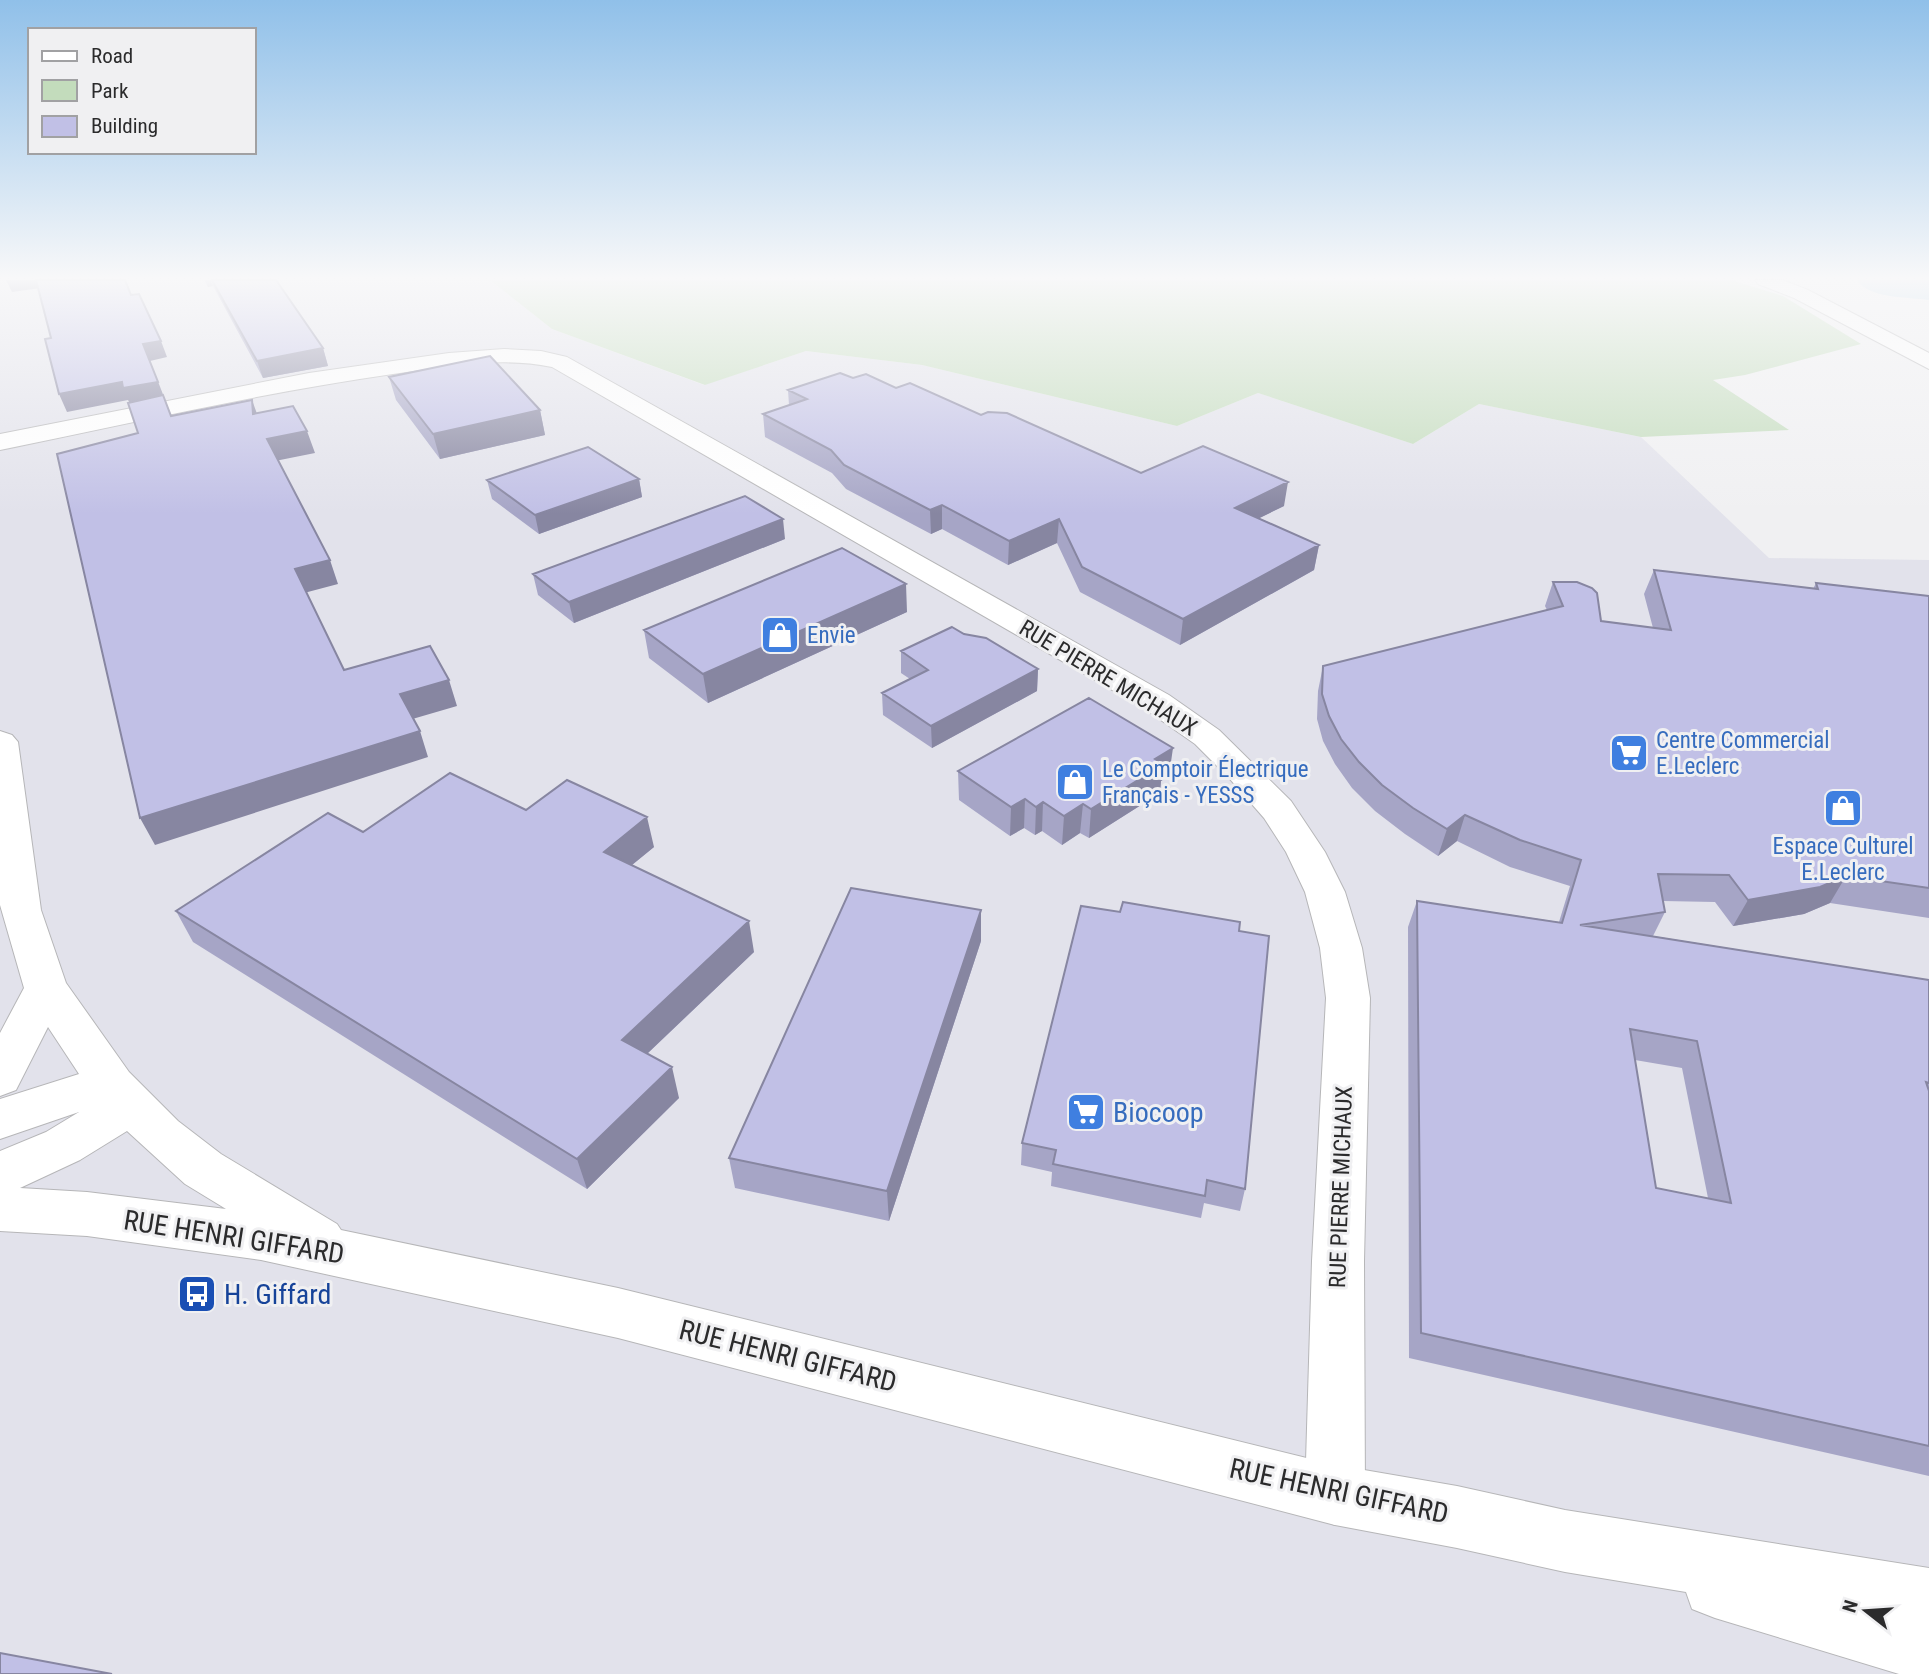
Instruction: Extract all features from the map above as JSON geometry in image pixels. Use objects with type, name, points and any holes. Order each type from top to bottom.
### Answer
[{"type":"street","name":"RUE PIERRE MICHAUX","points":[[0,442],[341,374],[472,358]]},
{"type":"street","name":"RUE PIERRE MICHAUX","points":[[545,358],[559,362],[1157,702],[1207,737],[1278,810],[1305,852],[1325,892],[1340,948],[1348,998],[1338,1261],[1335,1495]]},
{"type":"street","points":[[0,743],[21,910],[46,988],[121,1094],[161,1135],[203,1168],[342,1254]]},
{"type":"street","points":[[0,1077],[46,988]]},
{"type":"street","points":[[0,1119],[49,1101],[121,1094]]},
{"type":"street","points":[[1,1197],[121,1094]]},
{"type":"street","name":"RUE HENRI GIFFARD","points":[[1,1197],[88,1214],[235,1234],[342,1254],[618,1313],[1335,1495],[1457,1517],[1565,1541],[1929,1600]]},
{"type":"street","name":"RUE HENRI GIFFARD","points":[[1565,1541],[1929,1650]]},
{"type":"shaded area","points":[[0,358],[631,358],[704,385],[785,358],[865,358],[922,365],[1177,426],[1258,393],[1413,444],[1479,404],[1641,437],[1769,558],[1929,560],[1929,1674],[0,1674]]},
{"type":"green space","points":[[632,358],[785,358],[705,385]]},
{"type":"green space","points":[[865,358],[1808,358],[1745,375],[1713,380],[1789,430],[1641,437],[1479,404],[1413,444],[1258,393],[1177,426],[922,365]]},
{"type":"building","points":[[50,358],[149,358],[158,382],[123,388],[122,382],[59,394]]},
{"type":"building","points":[[480,358],[492,358],[540,410],[433,434],[389,377]]},
{"type":"building","points":[[840,373],[853,378],[866,374],[896,388],[910,383],[981,415],[988,412],[1007,413],[1141,473],[1203,446],[1288,482],[1235,508],[1319,545],[1183,619],[1082,567],[1059,519],[1009,541],[942,505],[930,510],[844,465],[831,450],[763,414],[807,399],[788,390]]},
{"type":"building","points":[[163,395],[171,416],[252,400],[253,414],[293,406],[307,431],[267,439],[330,560],[295,569],[344,670],[430,646],[449,680],[400,694],[420,731],[140,818],[57,454],[138,433],[128,403]]},
{"type":"building","points":[[588,447],[639,479],[535,515],[487,480]]},
{"type":"building","points":[[745,496],[783,519],[569,602],[533,574]]},
{"type":"building","points":[[842,548],[906,584],[703,674],[644,630]]},
{"type":"building","points":[[1654,570],[1818,589],[1816,583],[1929,596],[1929,888],[1846,876],[1820,887],[1748,900],[1729,875],[1658,874],[1665,912],[1580,925],[1929,980],[1929,1083],[1926,1082],[1929,1091],[1929,1446],[1421,1333],[1417,901],[1562,923],[1581,860],[1520,840],[1465,815],[1447,829],[1382,785],[1341,739],[1329,716],[1322,694],[1323,666],[1563,606],[1553,582],[1577,582],[1592,588],[1597,593],[1601,621],[1671,630]],"holes":[[[1630,1029],[1697,1041],[1731,1203],[1656,1188]]]},
{"type":"building","points":[[952,627],[964,634],[986,638],[1038,669],[931,726],[882,693],[928,670],[901,651]]},
{"type":"building","points":[[1089,698],[1173,748],[1155,759],[1164,764],[1091,809],[1083,804],[1064,816],[1043,802],[1036,807],[1025,799],[1011,807],[958,771]]},
{"type":"building","points":[[450,773],[526,810],[567,780],[647,817],[604,852],[749,921],[622,1040],[672,1067],[577,1159],[176,911],[328,813],[363,832]]},
{"type":"building","points":[[851,888],[981,910],[887,1191],[729,1158]]},
{"type":"building","points":[[1123,902],[1240,922],[1239,931],[1269,936],[1245,1189],[1207,1180],[1205,1196],[1053,1164],[1056,1150],[1022,1143],[1081,906],[1120,912]]},
{"type":"building","points":[[0,1653],[112,1674],[0,1674]]},
{"type":"place","name":"Envie","points":[[780,635]]},
{"type":"place","name":"Centre Commercial E.Leclerc","points":[[1629,753]]},
{"type":"place","name":"Le Comptoir Électrique Français - YESSS","points":[[1075,782]]},
{"type":"place","name":"Espace Culturel E.Leclerc","points":[[1843,808]]},
{"type":"place","name":"Biocoop","points":[[1086,1112]]},
{"type":"place","name":"H. Giffard","points":[[197,1294]]}]
